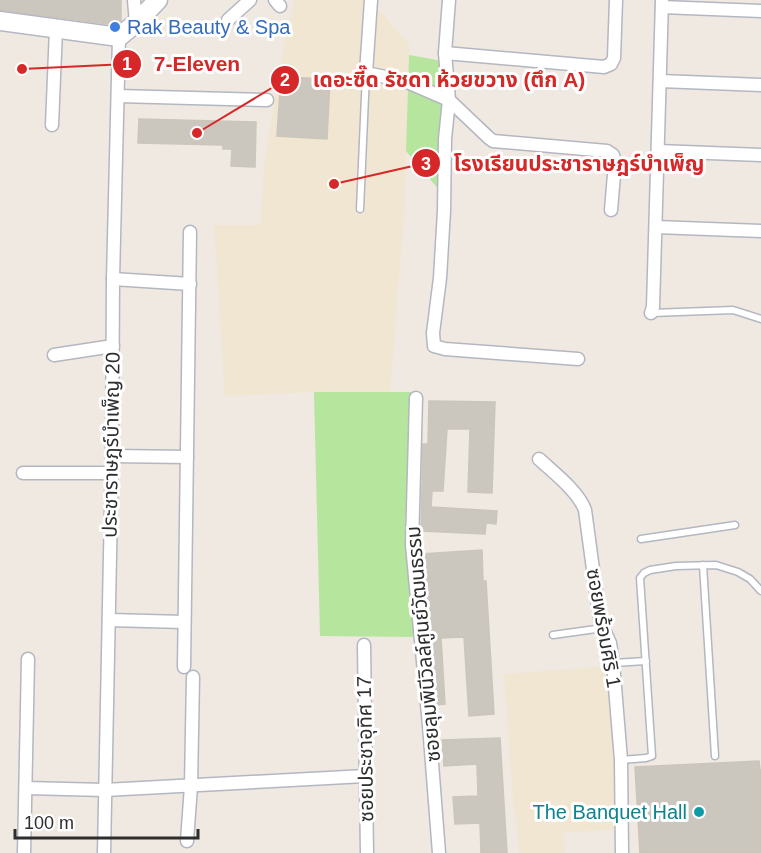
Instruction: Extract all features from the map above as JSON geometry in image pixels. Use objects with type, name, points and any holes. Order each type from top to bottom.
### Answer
[{"type":"street","points":[[134,0],[136,23]]},
{"type":"street","points":[[0,21],[119,37],[158,0]]},
{"type":"street","points":[[228,20],[250,0]]},
{"type":"street","points":[[371,0],[366,73],[405,81],[449,100],[494,141],[607,151],[613,155],[615,163],[611,210]]},
{"type":"street","points":[[449,0],[445,53],[449,100],[444,139],[444,211],[440,278],[433,333],[434,346],[445,349],[578,359]]},
{"type":"street","points":[[445,53],[604,67],[611,64],[614,58],[616,0]]},
{"type":"street","points":[[652,308],[662,3],[761,11]]},
{"type":"street","points":[[51,125],[56,29]]},
{"type":"street","name":"ประชาราษฎร์บำเพ็ญ 20","points":[[104,853],[119,37]]},
{"type":"street","points":[[660,81],[761,85]]},
{"type":"street","points":[[118,96],[267,100]]},
{"type":"street","points":[[658,151],[761,155]]},
{"type":"street","points":[[656,227],[761,231]]},
{"type":"street","points":[[184,667],[190,232]]},
{"type":"street","points":[[113,279],[190,284]]},
{"type":"street","points":[[54,355],[113,346]]},
{"type":"street","name":"ซอยลุมพินีวิลล์ศูนย์วัฒนธรรม","points":[[416,398],[412,545],[439,853]]},
{"type":"street","points":[[112,456],[187,457]]},
{"type":"street","name":"ซอยพร้อมศิริ 1","points":[[539,459],[582,501],[585,510],[600,621],[610,643],[613,663],[621,760],[622,853]]},
{"type":"street","points":[[23,473],[112,473]]},
{"type":"street","points":[[109,620],[184,622]]},
{"type":"street","name":"ซอยประชาอุทิศ 17","points":[[364,645],[367,853]]},
{"type":"street","points":[[24,853],[28,659]]},
{"type":"street","points":[[187,841],[191,786],[193,677]]},
{"type":"street","points":[[26,788],[105,790],[365,776]]},
{"type":"lane","points":[[360,209],[366,73]]},
{"type":"lane","points":[[652,308],[733,310],[761,319]]},
{"type":"lane","points":[[641,539],[735,525]]},
{"type":"lane","points":[[703,565],[715,756]]},
{"type":"lane","points":[[621,760],[646,759],[652,756],[640,578],[644,573],[676,566],[716,565],[738,572],[750,579],[761,591]]},
{"type":"lane","points":[[553,635],[603,628]]},
{"type":"lane","points":[[613,663],[646,661]]},
{"type":"shaded area","points":[[295,0],[372,0],[409,44],[405,202],[390,392],[314,392],[225,396],[214,225],[261,225],[264,165],[286,34]]},
{"type":"shaded area","points":[[610,666],[619,829],[563,833],[565,853],[519,853],[504,674]]},
{"type":"green space","points":[[409,55],[443,61],[441,192],[406,151]]},
{"type":"green space","points":[[314,392],[411,392],[407,532],[415,637],[320,636]]},
{"type":"building","points":[[0,0],[121,0],[121,21],[116,25],[0,10]]},
{"type":"building","points":[[281,77],[330,79],[327,139],[277,136]]},
{"type":"building","points":[[139,119],[256,122],[255,167],[231,166],[232,149],[223,149],[223,145],[138,143]]},
{"type":"building","points":[[429,401],[495,402],[492,493],[468,492],[470,429],[447,429],[443,491],[432,491],[431,507],[497,511],[496,524],[486,523],[485,534],[421,531],[423,444],[428,444]]},
{"type":"building","points":[[482,550],[494,714],[469,716],[464,637],[441,638],[445,704],[435,705],[421,554]]},
{"type":"building","points":[[500,738],[507,853],[481,853],[480,823],[455,824],[453,797],[478,796],[477,764],[444,766],[442,740]]},
{"type":"building","name":"The Banquet Hall","points":[[759,761],[761,770],[761,853],[640,853],[635,767]]},
{"type":"place","name":"Rak Beauty & Spa","points":[[115,27]]},
{"type":"place","name":"7-Eleven","points":[[22,69]]},
{"type":"place","name":"เดอะซี๊ด รัชดา ห้วยขวาง (ตึก A)","points":[[197,133]]},
{"type":"place","name":"โรงเรียนประชาราษฎร์บำเพ็ญ","points":[[334,184]]},
{"type":"place","name":"The Banquet Hall","points":[[699,812]]}]
